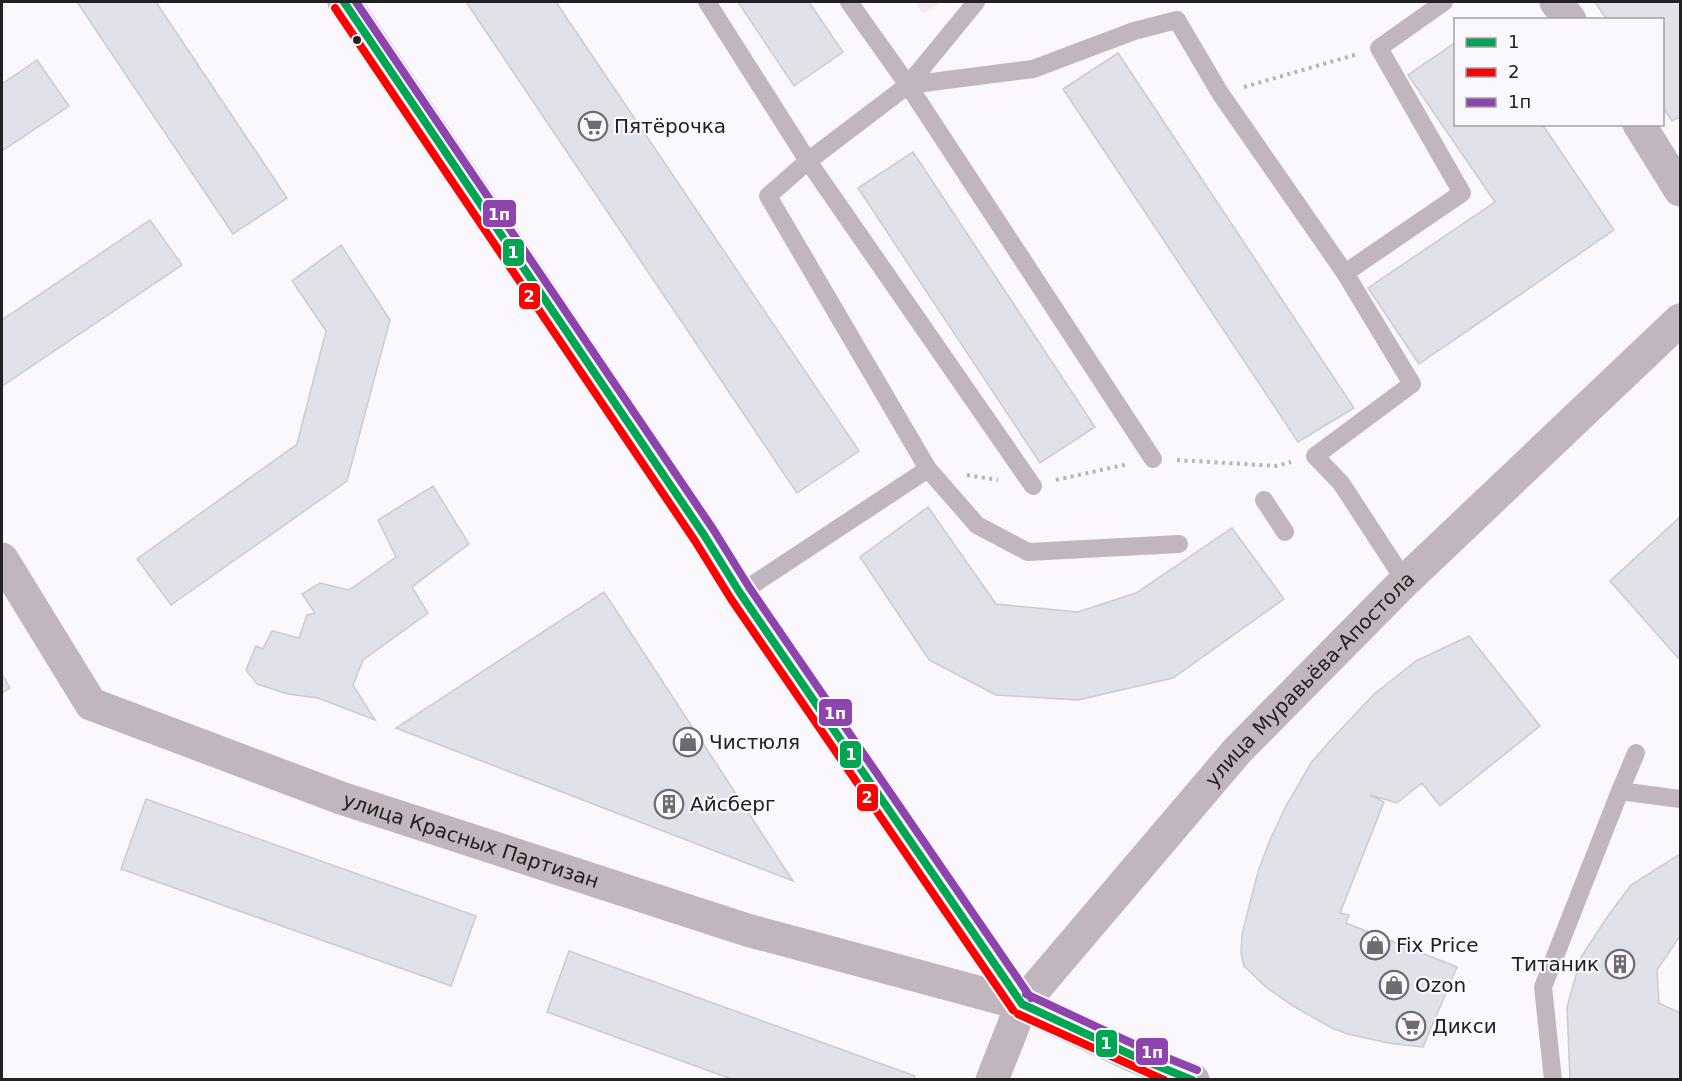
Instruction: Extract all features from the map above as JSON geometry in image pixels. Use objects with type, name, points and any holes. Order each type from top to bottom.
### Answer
[{"type":"main road","points":[[344,2],[698,526],[740,593],[1022,1004],[1136,1057],[1193,1080]]},
{"type":"street","points":[[1556,2],[1568,18]]},
{"type":"street","points":[[1641,126],[1680,190]]},
{"type":"street","name":"улица Муравьёва-Апостола","points":[[992,1080],[1022,1004],[1237,751],[1405,581],[1680,320]]},
{"type":"street","name":"улица Красных Партизан","points":[[2,559],[91,704],[341,798],[735,927],[1022,1004]]},
{"type":"lane","points":[[707,2],[808,162],[1033,486]]},
{"type":"lane","points":[[849,2],[908,85],[1153,459]]},
{"type":"lane","points":[[976,2],[908,85],[768,196],[928,469],[977,525],[1028,552],[1179,544]]},
{"type":"lane","points":[[1345,273],[1462,193],[1379,48],[1444,2]]},
{"type":"lane","points":[[908,85],[1033,69],[1134,30],[1177,20],[1220,93],[1345,273],[1412,384],[1315,456],[1341,483],[1405,581]]},
{"type":"lane","points":[[740,593],[928,469]]},
{"type":"lane","points":[[1264,500],[1285,532]]},
{"type":"lane","points":[[1553,1080],[1543,987],[1636,753]]},
{"type":"lane","points":[[1620,791],[1680,799]]},
{"type":"path","points":[[1220,93],[1379,48]]},
{"type":"path","points":[[928,469],[1033,486],[1153,459],[1277,466],[1315,456]]},
{"type":"shaded area","points":[[915,2],[942,2],[923,13]]},
{"type":"building","points":[[77,2],[156,2],[287,198],[233,234]]},
{"type":"building","points":[[466,2],[556,2],[859,451],[797,493]]},
{"type":"building","points":[[738,2],[809,2],[843,52],[794,86]]},
{"type":"building","points":[[1595,2],[1680,2],[1680,117],[1672,121],[1664,109],[1664,18],[1606,18]]},
{"type":"building","points":[[1454,43],[1454,126],[1543,126],[1614,230],[1419,364],[1368,288],[1495,202],[1408,75]]},
{"type":"building","points":[[1118,53],[1354,408],[1298,442],[1063,89]]},
{"type":"building","points":[[37,60],[69,106],[2,151],[2,84]]},
{"type":"building","points":[[913,152],[1095,427],[1040,463],[858,188]]},
{"type":"building","points":[[150,220],[182,265],[2,386],[2,320]]},
{"type":"building","points":[[341,245],[390,320],[347,481],[171,605],[137,559],[297,444],[326,331],[292,281]]},
{"type":"building","points":[[433,486],[469,544],[412,587],[428,613],[363,660],[353,685],[375,720],[318,698],[288,694],[257,684],[246,670],[256,646],[263,649],[272,631],[299,638],[307,615],[315,613],[302,594],[320,583],[349,590],[396,557],[378,520]]},
{"type":"building","points":[[928,507],[996,604],[1078,612],[1136,593],[1232,528],[1284,599],[1173,678],[1078,700],[996,695],[929,660],[860,557]]},
{"type":"building","points":[[1680,517],[1680,656],[1678,658],[1610,581]]},
{"type":"building","name":"Айсберг","points":[[604,592],[793,881],[396,728]]},
{"type":"building","points":[[1469,636],[1540,726],[1440,806],[1422,783],[1397,803],[1370,795],[1384,802],[1340,913],[1349,915],[1346,923],[1457,967],[1423,1047],[1388,1043],[1348,1034],[1332,1028],[1295,1007],[1267,988],[1244,966],[1241,953],[1242,934],[1258,872],[1286,806],[1311,763],[1329,742],[1374,694],[1416,661]]},
{"type":"building","points":[[2,674],[10,688],[2,693]]},
{"type":"building","points":[[146,799],[476,916],[451,986],[121,869]]},
{"type":"building","name":"Титаник","points":[[1680,854],[1680,936],[1657,970],[1659,1003],[1680,1013],[1680,1080],[1570,1080],[1567,1007],[1581,957],[1631,885]]},
{"type":"building","points":[[569,951],[915,1076],[913,1080],[734,1080],[547,1012]]},
{"type":"transit line","name":"1","points":[[344,2],[704,535],[740,593],[1022,1004]]},
{"type":"transit line","name":"1п","points":[[356,2],[713,529],[749,587],[1031,998]]},
{"type":"transit line","name":"2","points":[[335,8],[695,541],[731,599],[1013,1010]]},
{"type":"transit line","name":"1п","points":[[1026,994],[1140,1047],[1197,1070]]},
{"type":"transit line","name":"1","points":[[1022,1004],[1136,1057],[1192,1080]]},
{"type":"transit line","name":"2","points":[[1018,1014],[1164,1080]]},
{"type":"place","name":"Пятёрочка","points":[[593,126]]},
{"type":"place","name":"Чистюля","points":[[688,742]]},
{"type":"place","name":"Айсберг","points":[[669,804]]},
{"type":"place","name":"Fix Price","points":[[1375,945]]},
{"type":"place","name":"Титаник","points":[[1620,964]]},
{"type":"place","name":"Ozon","points":[[1394,985]]},
{"type":"place","name":"Дикси","points":[[1411,1026]]}]
